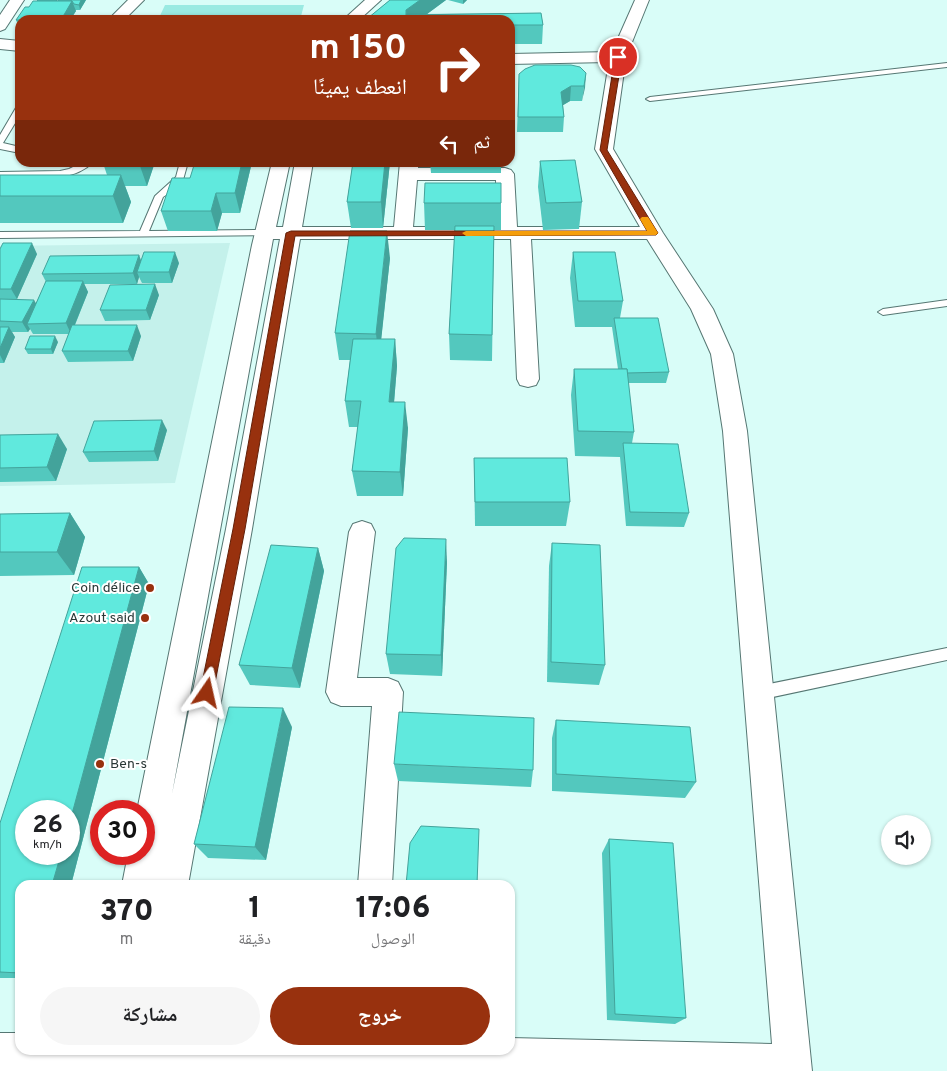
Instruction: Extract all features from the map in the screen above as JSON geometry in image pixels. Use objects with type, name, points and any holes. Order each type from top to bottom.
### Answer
[{"type":"street","points":[[0,26],[17,0]]},
{"type":"street","points":[[120,15],[137,0]]},
{"type":"street","points":[[356,15],[374,0]]},
{"type":"street","points":[[73,1055],[122,1057],[380,1058],[792,1067],[735,431],[722,354],[702,308],[653,233],[604,150],[618,57],[642,0]]},
{"type":"street","points":[[0,44],[15,46]]},
{"type":"street","points":[[515,59],[618,57]]},
{"type":"street","points":[[139,880],[265,233],[280,167]]},
{"type":"street","points":[[172,880],[239,529],[303,167]]},
{"type":"street","points":[[402,233],[409,168],[505,174],[514,233],[528,379]]},
{"type":"street","points":[[265,233],[653,233]]},
{"type":"street","points":[[362,532],[341,692],[388,692],[375,880]]},
{"type":"street","points":[[0,1052],[15,1053]]},
{"type":"lane","points":[[650,99],[947,65]]},
{"type":"lane","points":[[15,117],[0,143],[1,147],[15,150]]},
{"type":"lane","points":[[0,174],[65,174],[80,170],[83,167]]},
{"type":"lane","points":[[143,234],[159,196],[171,188],[180,178],[183,167]]},
{"type":"lane","points":[[0,235],[265,233]]},
{"type":"lane","points":[[883,312],[947,303]]},
{"type":"lane","points":[[759,693],[947,654]]},
{"type":"shaded area","points":[[165,5],[304,5],[301,15],[160,15]]},
{"type":"shaded area","points":[[230,243],[175,483],[0,486],[0,246]]},
{"type":"building","points":[[38,0],[57,0],[37,1]]},
{"type":"building","points":[[58,0],[81,0],[79,5],[74,4],[72,1]]},
{"type":"building","points":[[390,0],[420,0],[406,10],[406,15],[372,15]]},
{"type":"building","points":[[33,1],[72,1],[64,15],[19,15],[25,7],[29,7]]},
{"type":"building","points":[[541,13],[543,25],[515,25],[515,15],[406,15]]},
{"type":"building","points":[[535,65],[571,65],[580,67],[586,73],[584,86],[571,86],[561,92],[564,117],[518,117],[519,74]]},
{"type":"building","points":[[575,160],[582,202],[546,203],[540,161]]},
{"type":"building","points":[[193,167],[241,167],[235,193],[216,193],[211,211],[161,211],[172,178],[190,178]]},
{"type":"building","points":[[352,167],[384,167],[381,202],[347,202]]},
{"type":"building","points":[[0,175],[121,175],[113,196],[0,196]]},
{"type":"building","points":[[425,183],[501,183],[501,203],[424,203]]},
{"type":"building","points":[[455,226],[494,226],[492,335],[449,334]]},
{"type":"building","points":[[350,231],[387,231],[376,334],[335,333]]},
{"type":"building","points":[[3,243],[32,243],[11,289],[0,289],[0,249]]},
{"type":"building","points":[[144,252],[175,252],[169,272],[137,272]]},
{"type":"building","points":[[573,252],[615,252],[623,301],[578,301]]},
{"type":"building","points":[[139,255],[133,273],[42,274],[50,256]]},
{"type":"building","points":[[46,281],[83,281],[66,323],[27,324]]},
{"type":"building","points":[[155,284],[146,310],[100,310],[110,285]]},
{"type":"building","points":[[0,299],[34,300],[22,322],[0,321]]},
{"type":"building","points":[[614,318],[658,318],[669,372],[627,373],[627,369],[622,369]]},
{"type":"building","points":[[72,325],[137,325],[128,351],[62,351]]},
{"type":"building","points":[[0,327],[9,327],[0,348]]},
{"type":"building","points":[[30,336],[55,336],[51,349],[25,349]]},
{"type":"building","points":[[353,339],[395,339],[389,402],[405,402],[400,472],[352,471],[361,401],[345,401]]},
{"type":"building","points":[[574,369],[627,369],[634,432],[578,431]]},
{"type":"building","points":[[162,420],[154,451],[83,452],[94,421]]},
{"type":"building","points":[[58,434],[47,467],[0,468],[0,435]]},
{"type":"building","points":[[623,443],[678,444],[689,513],[630,512]]},
{"type":"building","points":[[474,458],[567,458],[570,502],[475,502]]},
{"type":"building","points":[[70,513],[57,552],[0,552],[0,514]]},
{"type":"building","points":[[404,538],[446,539],[441,655],[386,654],[396,548]]},
{"type":"building","points":[[552,543],[600,545],[605,665],[551,662]]},
{"type":"building","points":[[271,545],[318,548],[292,668],[239,665]]},
{"type":"building","points":[[82,567],[139,567],[76,800],[15,800],[15,865],[58,865],[53,880],[15,880],[15,973],[0,972],[0,823]]},
{"type":"building","points":[[229,707],[283,708],[255,847],[194,844]]},
{"type":"building","points":[[399,712],[534,718],[533,770],[394,764]]},
{"type":"building","points":[[556,720],[690,727],[696,782],[556,774]]},
{"type":"building","points":[[421,826],[479,829],[477,880],[406,880],[410,843]]},
{"type":"building","points":[[609,839],[673,843],[686,1018],[615,1014]]},
{"type":"slow traffic","points":[[466,233],[653,233],[645,219]]},
{"type":"place","name":"Coin délice","points":[[150,588]]},
{"type":"place","name":"Azout said","points":[[145,618]]},
{"type":"place","name":"Ben-s","points":[[100,764]]},
{"type":"route","points":[[207,693],[239,529],[291,233],[653,233],[604,150],[618,57]]}]
